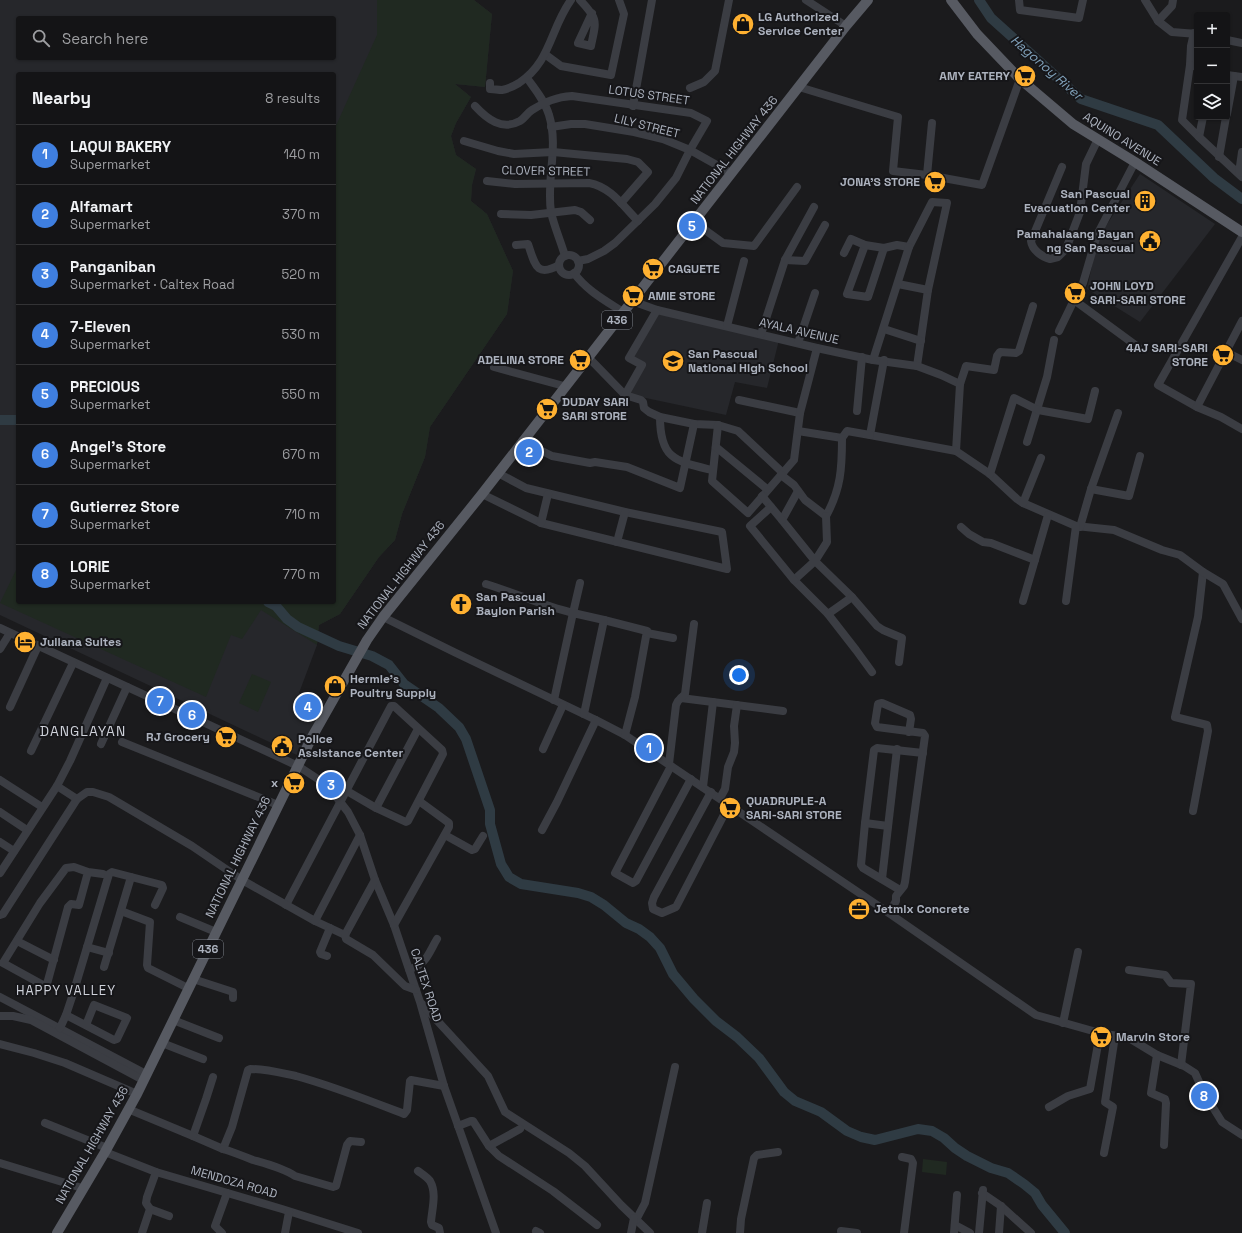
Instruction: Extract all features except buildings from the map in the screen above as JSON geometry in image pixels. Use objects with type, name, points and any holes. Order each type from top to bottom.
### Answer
[{"type":"main road","name":"NATIONAL HIGHWAY 436","points":[[57,1233],[137,1094],[278,805],[353,663],[367,640],[383,617],[482,494],[564,386],[868,0]]},
{"type":"main road","name":"AQUINO AVENUE","points":[[951,0],[977,34],[1020,79],[1074,124],[1242,232]]},
{"type":"street","points":[[490,83],[490,89],[502,90],[513,87],[527,78],[538,67],[546,55],[556,27],[570,0]]},
{"type":"street","points":[[580,0],[592,13]]},
{"type":"street","points":[[546,55],[561,66],[611,74],[624,14],[619,0]]},
{"type":"street","points":[[633,106],[652,0]]},
{"type":"street","points":[[690,88],[704,82],[715,71],[729,0]]},
{"type":"street","points":[[806,0],[846,26]]},
{"type":"street","points":[[1019,0],[1020,10],[1079,18],[1082,0]]},
{"type":"street","points":[[1145,0],[1158,21],[1172,32],[1194,33]]},
{"type":"street","points":[[1158,21],[1172,6],[1172,0]]},
{"type":"street","points":[[1194,36],[1191,46],[1194,66],[1182,120],[1219,157],[1240,175]]},
{"type":"street","points":[[1230,41],[1242,43]]},
{"type":"street","points":[[1230,98],[1234,76]]},
{"type":"street","points":[[527,78],[544,103],[549,114],[553,152],[550,184],[551,213],[565,256]]},
{"type":"street","points":[[799,88],[898,117],[893,171],[927,175],[982,185],[1020,79]]},
{"type":"street","name":"LOTUS STREET","points":[[475,106],[485,117],[494,122],[509,125],[521,120],[530,111],[544,103],[558,97],[572,96],[633,106],[691,113],[708,121],[690,150],[676,178],[655,204],[615,243],[604,251],[588,259],[578,261]]},
{"type":"street","points":[[1199,137],[1202,120]]},
{"type":"street","points":[[1219,157],[1225,120]]},
{"type":"street","points":[[927,175],[932,123]]},
{"type":"street","name":"LILY STREET","points":[[551,127],[571,124],[585,124],[627,131],[663,140],[690,150],[731,173]]},
{"type":"street","points":[[1062,166],[1031,241],[1032,245],[1042,257],[1050,259],[1058,257],[1066,249],[1080,212],[1086,164],[1098,139]]},
{"type":"street","points":[[464,142],[514,154],[553,152],[638,162],[648,172],[621,203]]},
{"type":"street","points":[[1240,175],[1242,152]]},
{"type":"street","points":[[1059,331],[1083,283],[1097,235],[1135,162]]},
{"type":"street","name":"CLOVER STREET","points":[[487,182],[515,184],[589,183],[599,185],[609,191],[638,221]]},
{"type":"street","points":[[694,222],[724,242],[754,246],[797,187]]},
{"type":"street","points":[[873,360],[909,247],[932,202],[948,203],[928,290],[917,366]]},
{"type":"street","points":[[761,334],[784,260],[814,207]]},
{"type":"street","points":[[501,214],[531,215],[574,210],[581,212],[590,220]]},
{"type":"street","points":[[784,260],[806,261],[824,225]]},
{"type":"street","points":[[1242,237],[1158,385],[1197,407],[1221,417],[1242,429]]},
{"type":"street","points":[[844,252],[851,239],[865,245],[884,248],[897,244],[909,247]]},
{"type":"street","points":[[516,245],[528,244],[535,266],[541,270],[550,271],[559,265]]},
{"type":"street","points":[[865,245],[847,294],[868,297],[884,248]]},
{"type":"street","points":[[565,256],[574,256],[578,261],[578,268],[574,273],[564,274],[560,269],[560,260],[565,256]]},
{"type":"street","points":[[726,326],[744,261]]},
{"type":"street","points":[[574,273],[579,281],[587,288],[623,312]]},
{"type":"street","points":[[898,284],[928,290]]},
{"type":"street","points":[[798,344],[815,293]]},
{"type":"street","points":[[1074,300],[1138,347]]},
{"type":"street","name":"AYALA AVENUE","points":[[632,301],[657,310],[798,344],[873,360],[884,360],[917,366],[941,374],[960,384]]},
{"type":"street","points":[[956,451],[960,384],[966,366],[994,370],[997,356],[1000,352],[1016,353],[1019,351],[1033,306]]},
{"type":"street","points":[[625,395],[642,365],[629,358],[657,310]]},
{"type":"street","points":[[1197,407],[1242,322]]},
{"type":"street","points":[[884,329],[921,341]]},
{"type":"street","points":[[1027,442],[1047,377],[1054,340]]},
{"type":"street","points":[[718,425],[712,481],[748,513],[764,492],[794,460],[800,413],[817,348]]},
{"type":"street","points":[[1226,352],[1242,360]]},
{"type":"street","points":[[588,357],[625,395],[641,400],[644,408],[649,412],[694,424],[718,425],[738,431],[794,484],[805,500],[826,516]]},
{"type":"street","points":[[857,411],[862,357]]},
{"type":"street","points":[[870,434],[884,360]]},
{"type":"street","points":[[494,367],[564,386]]},
{"type":"street","points":[[990,474],[1014,398],[1038,410],[1088,419],[1095,391]]},
{"type":"street","points":[[739,400],[800,413]]},
{"type":"street","points":[[1066,601],[1078,527],[1118,413]]},
{"type":"street","points":[[660,416],[660,431],[663,444],[674,458],[686,464],[712,470]]},
{"type":"street","points":[[522,441],[552,456],[590,463],[595,462],[627,467],[680,488],[694,424]]},
{"type":"street","points":[[798,431],[842,438]]},
{"type":"street","points":[[794,580],[815,561],[828,542],[826,516],[834,501],[842,471],[842,438],[847,431],[870,434],[956,451],[990,474],[1017,500],[1048,515],[1078,527],[1114,530],[1162,550],[1180,555],[1203,572],[1223,584],[1242,619]]},
{"type":"street","points":[[716,447],[764,492],[771,507],[815,561],[852,597],[877,626],[902,638],[899,662]]},
{"type":"street","points":[[1091,489],[1129,496],[1140,456]]},
{"type":"street","points":[[1023,503],[1041,458]]},
{"type":"street","points":[[482,494],[541,522],[727,569],[722,532],[548,494],[526,488],[498,473]]},
{"type":"street","points":[[782,520],[798,491]]},
{"type":"street","points":[[541,522],[548,494]]},
{"type":"street","points":[[771,507],[750,526],[794,580],[828,614],[872,672]]},
{"type":"street","points":[[617,542],[625,512]]},
{"type":"street","points":[[1023,601],[1048,515]]},
{"type":"street","points":[[961,527],[969,534],[983,542],[991,543],[1035,560]]},
{"type":"street","points":[[1193,811],[1208,730],[1207,725],[1175,716],[1198,617],[1203,572]]},
{"type":"street","points":[[554,700],[580,583]]},
{"type":"street","points":[[486,584],[557,609],[646,629],[647,632],[673,638]]},
{"type":"street","points":[[828,614],[852,597]]},
{"type":"street","points":[[383,617],[626,735],[886,911],[1025,1009],[1036,1015],[1063,1023],[1100,1033],[1129,1038],[1157,1055],[1180,1064],[1196,1074],[1204,1093],[1222,1122],[1242,1135]]},
{"type":"street","points":[[584,714],[604,620]]},
{"type":"street","points":[[691,779],[635,883],[615,873],[670,765],[676,705],[685,694],[694,624]]},
{"type":"street","name":"CALTEX ROAD","points":[[0,628],[298,766],[327,785],[341,802],[360,835],[375,880],[394,925],[420,1002],[444,1086],[496,1233]]},
{"type":"street","points":[[626,735],[635,697],[647,632]]},
{"type":"street","points":[[0,649],[10,633]]},
{"type":"street","points":[[10,707],[38,646]]},
{"type":"street","points":[[31,751],[73,663]]},
{"type":"street","points":[[0,873],[56,786],[70,761],[107,678]]},
{"type":"street","points":[[101,744],[127,687]]},
{"type":"street","points":[[681,698],[783,711]]},
{"type":"street","points":[[703,787],[713,702]]},
{"type":"street","points":[[886,911],[893,897],[904,886],[905,882],[923,753],[924,734],[923,733],[909,732],[877,727],[875,723],[878,704],[882,703],[910,715],[911,719],[909,732]]},
{"type":"street","points":[[542,749],[563,705]]},
{"type":"street","points":[[720,798],[725,789],[728,767],[734,752],[734,726],[737,705]]},
{"type":"street","points":[[286,905],[391,706],[394,706],[441,747],[443,754],[410,819],[406,822],[376,808],[347,791]]},
{"type":"street","points":[[542,830],[596,720]]},
{"type":"street","points":[[376,808],[418,728]]},
{"type":"street","points":[[122,742],[278,805]]},
{"type":"street","points":[[898,893],[882,879],[863,868],[861,865],[874,750],[877,748],[897,749],[923,753]]},
{"type":"street","points":[[882,879],[897,749]]},
{"type":"street","points":[[0,780],[42,807]]},
{"type":"street","points":[[56,786],[77,799]]},
{"type":"street","points":[[0,915],[3,914],[77,799],[87,792],[93,792],[109,798],[192,846],[242,880],[286,905],[315,921],[345,934]]},
{"type":"street","points":[[710,792],[654,897],[652,903],[653,909],[662,913],[676,907],[729,804]]},
{"type":"street","points":[[394,925],[449,827],[449,823],[419,800]]},
{"type":"street","points":[[0,812],[27,830]]},
{"type":"street","points":[[865,823],[888,826]]},
{"type":"street","points":[[315,921],[360,835]]},
{"type":"street","points":[[445,835],[472,850],[476,849],[483,836]]},
{"type":"street","points":[[0,842],[14,851]]},
{"type":"street","points":[[88,872],[79,905],[72,904],[68,907],[47,984],[45,985],[1,965],[18,941],[40,903],[66,868],[74,867],[88,872],[103,874]]},
{"type":"street","points":[[60,1028],[66,1015],[109,874],[112,872],[162,886],[163,888],[155,905]]},
{"type":"street","points":[[104,967],[132,877]]},
{"type":"street","points":[[375,880],[345,934],[346,939],[373,955],[405,986],[416,990]]},
{"type":"street","points":[[122,911],[150,922],[148,968],[191,984],[233,992],[233,998]]},
{"type":"street","points":[[180,917],[216,932]]},
{"type":"street","points":[[327,956],[321,954],[320,952],[330,928]]},
{"type":"street","points":[[409,969],[416,968],[421,965],[437,939]]},
{"type":"street","points":[[18,941],[54,960]]},
{"type":"street","points":[[87,947],[109,953]]},
{"type":"street","points":[[1063,1023],[1078,952]]},
{"type":"street","points":[[1130,970],[1165,974],[1171,983],[1191,984],[1180,1064]]},
{"type":"street","points":[[0,997],[60,1028],[145,1077]]},
{"type":"street","points":[[420,1002],[488,1076],[505,1112],[569,1153],[585,1166],[650,1233]]},
{"type":"street","points":[[66,1015],[114,1040],[117,1038],[127,1018],[94,1005],[86,1025]]},
{"type":"street","points":[[0,1016],[13,1016],[31,1020],[145,1077]]},
{"type":"street","points":[[173,1020],[219,1038]]},
{"type":"street","points":[[1050,1107],[1068,1096],[1090,1088],[1100,1033]]},
{"type":"street","points":[[1104,1153],[1113,1108],[1105,1102],[1115,1036]]},
{"type":"street","points":[[0,1044],[34,1053],[65,1064],[137,1094]]},
{"type":"street","points":[[162,1044],[203,1059]]},
{"type":"street","points":[[1157,1055],[1151,1094],[1165,1099],[1164,1145]]},
{"type":"street","points":[[631,1233],[635,1219],[645,1203],[674,1067]]},
{"type":"street","points":[[223,1149],[232,1128],[248,1070],[250,1069],[276,1072],[310,1080],[345,1091],[404,1114],[407,1110],[411,1080],[444,1086]]},
{"type":"street","points":[[192,1136],[213,1077]]},
{"type":"street","points":[[128,1109],[223,1149],[270,1165],[294,1176],[333,1187],[336,1186],[347,1145],[350,1141],[361,1142]]},
{"type":"street","points":[[458,1126],[473,1121],[489,1146],[499,1156],[553,1191],[597,1225]]},
{"type":"street","name":"MENDOZA ROAD","points":[[45,1123],[156,1172],[358,1233]]},
{"type":"street","points":[[489,1146],[520,1129]]},
{"type":"street","points":[[740,1233],[741,1219],[754,1158],[757,1155],[778,1152]]},
{"type":"street","points":[[902,1157],[911,1160],[912,1163],[904,1233]]},
{"type":"street","points":[[0,1163],[82,1188]]},
{"type":"street","points":[[418,1171],[429,1180],[433,1188],[434,1197],[431,1222],[432,1225],[439,1228],[440,1233]]},
{"type":"street","points":[[156,1172],[146,1203],[150,1209],[169,1216]]},
{"type":"street","points":[[979,1233],[983,1191],[1031,1233]]},
{"type":"street","points":[[222,1233],[215,1226],[227,1193]]},
{"type":"street","points":[[957,1196],[955,1229],[970,1233]]},
{"type":"street","points":[[702,1233],[707,1203]]},
{"type":"street","points":[[999,1233],[1001,1206]]},
{"type":"street","points":[[142,1233],[150,1209]]},
{"type":"street","points":[[285,1233],[289,1212]]},
{"type":"street","points":[[1021,1233],[1022,1224]]},
{"type":"street","points":[[841,1231],[853,1233]]},
{"type":"shaded area","points":[[0,0],[474,0],[492,14],[485,87],[455,84],[471,97],[456,123],[451,136],[456,155],[476,169],[472,185],[471,201],[487,214],[513,271],[507,314],[430,427],[425,457],[402,514],[395,540],[379,557],[340,614],[319,625],[317,645],[299,693],[325,701],[299,756],[0,615]]},
{"type":"shaded area","points":[[377,0],[474,0],[492,14],[485,87],[455,84],[471,97],[456,123],[451,136],[456,155],[476,169],[472,185],[471,201],[487,214],[513,271],[507,314],[430,427],[425,457],[402,514],[395,540],[379,557],[340,614],[319,625],[317,645],[261,610],[242,639],[231,635],[206,697],[0,603],[16,570],[16,604],[336,604],[336,126],[377,35]]},
{"type":"shaded area","points":[[1140,174],[1215,224],[1140,322],[1087,289],[1098,238]]},
{"type":"shaded area","points":[[657,312],[779,340],[767,388],[735,382],[726,415],[627,394],[643,364],[631,357]]},
{"type":"shaded area","points":[[252,674],[271,682],[258,712],[239,703]]},
{"type":"shaded area","points":[[923,1159],[947,1162],[946,1175],[922,1172]]},
{"type":"waterway","name":"Hagonoy River","points":[[979,0],[991,18],[1081,99],[1158,125],[1214,178],[1242,199]]},
{"type":"waterway","points":[[0,420],[16,420]]},
{"type":"waterway","points":[[272,604],[276,606],[287,619],[298,627],[339,646],[372,656],[389,665],[404,684],[439,708],[459,727],[466,739],[490,810],[490,824],[501,864],[509,877],[521,884],[578,893],[591,897],[604,905],[626,923],[639,929],[650,937],[660,948],[673,974],[694,999],[716,1021],[737,1037],[759,1058],[784,1092],[795,1101],[821,1112],[847,1131],[861,1137],[875,1140],[918,1129],[932,1131],[944,1138],[967,1156],[991,1168],[1008,1173],[1024,1184],[1035,1193],[1042,1205],[1065,1233]]},
{"type":"place","name":"LG Authorized Service Center","points":[[743,24]]},
{"type":"place","name":"AMY EATERY","points":[[1025,76]]},
{"type":"place","name":"JONA'S STORE","points":[[935,182]]},
{"type":"place","name":"San Pascual Evacuation Center","points":[[1145,201]]},
{"type":"place","name":"PRECIOUS","points":[[692,226]]},
{"type":"place","name":"Pamahalaang Bayan ng San Pascual","points":[[1150,241]]},
{"type":"place","name":"CAGUETE","points":[[653,269]]},
{"type":"place","name":"JOHN LOYD SARI-SARI STORE","points":[[1075,293]]},
{"type":"place","name":"AMIE STORE","points":[[633,296]]},
{"type":"place","name":"4AJ SARI-SARI STORE","points":[[1223,355]]},
{"type":"place","name":"ADELINA STORE","points":[[580,360]]},
{"type":"place","name":"San Pascual National High School","points":[[673,361]]},
{"type":"place","name":"DUDAY SARI SARI STORE","points":[[547,409]]},
{"type":"place","name":"Alfamart","points":[[529,452]]},
{"type":"place","name":"San Pascual Baylon Parish","points":[[461,604]]},
{"type":"place","name":"Juliana Suites","points":[[25,642]]},
{"type":"place","name":"Hermie's Poultry Supply","points":[[335,686]]},
{"type":"place","name":"Gutierrez Store","points":[[160,701]]},
{"type":"place","name":"7-Eleven","points":[[308,707]]},
{"type":"place","name":"Angel's Store","points":[[192,715]]},
{"type":"place","name":"RJ Grocery","points":[[226,737]]},
{"type":"place","name":"Police Assistance Center","points":[[282,746]]},
{"type":"place","name":"LAQUI BAKERY","points":[[649,748]]},
{"type":"place","name":"x","points":[[294,783]]},
{"type":"place","name":"Panganiban","points":[[331,785]]},
{"type":"place","name":"QUADRUPLE-A SARI-SARI STORE","points":[[730,808]]},
{"type":"place","name":"Jetmix Concrete","points":[[859,909]]},
{"type":"place","name":"Marvin Store","points":[[1101,1037]]},
{"type":"place","name":"LORIE","points":[[1204,1096]]},
{"type":"district","name":"DANGLAYAN","points":[[83,731]]},
{"type":"district","name":"HAPPY VALLEY","points":[[66,990]]}]
